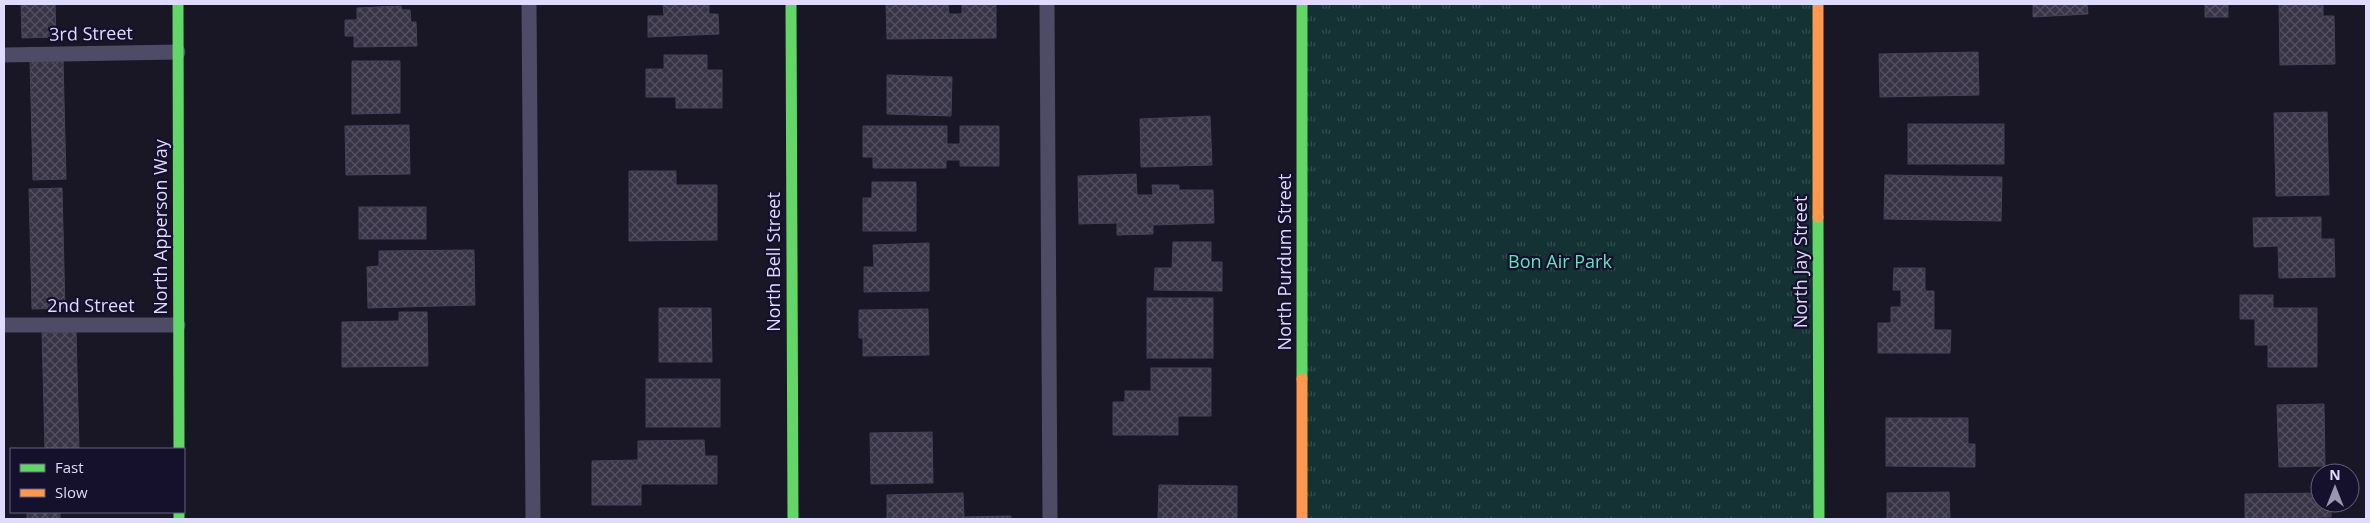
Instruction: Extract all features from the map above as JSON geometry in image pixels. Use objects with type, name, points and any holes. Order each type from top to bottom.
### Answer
[{"type":"street","name":"North Apperson Way","points":[[178,4],[178,448]]},
{"type":"street","name":"North Bell Street","points":[[791,4],[793,519]]},
{"type":"street","name":"North Purdum Street","points":[[1302,4],[1302,519]]},
{"type":"street","name":"North Jay Street","points":[[1818,4],[1819,519]]},
{"type":"lane","points":[[529,4],[532,519]]},
{"type":"lane","points":[[1047,4],[1050,519]]},
{"type":"lane","name":"3rd Street","points":[[4,54],[178,52]]},
{"type":"lane","name":"2nd Street","points":[[4,325],[178,325]]},
{"type":"green space","name":"Bon Air Park","points":[[1302,4],[1818,4],[1819,519],[1302,519]]},
{"type":"building","points":[[21,4],[55,4],[56,37],[22,38]]},
{"type":"building","points":[[663,4],[709,4],[709,14],[718,14],[719,34],[648,37],[648,16],[664,16]]},
{"type":"building","points":[[886,4],[948,4],[949,14],[962,14],[962,4],[996,4],[996,38],[887,39]]},
{"type":"building","points":[[2033,4],[2087,4],[2088,14],[2033,17]]},
{"type":"building","points":[[2205,4],[2228,4],[2228,17],[2205,17]]},
{"type":"building","points":[[2279,4],[2323,4],[2323,16],[2334,16],[2335,64],[2280,65]]},
{"type":"building","points":[[401,6],[402,10],[410,10],[411,22],[416,22],[417,46],[354,47],[354,36],[345,36],[345,20],[357,20],[357,8]]},
{"type":"building","points":[[1978,52],[1979,95],[1880,97],[1879,54]]},
{"type":"building","points":[[664,55],[707,55],[707,70],[722,70],[722,108],[676,108],[676,97],[646,97],[646,69],[664,69]]},
{"type":"building","points":[[63,59],[66,179],[33,180],[30,60]]},
{"type":"building","points":[[352,61],[400,61],[400,113],[352,114]]},
{"type":"building","points":[[887,75],[952,77],[951,116],[887,114]]},
{"type":"building","points":[[2327,112],[2329,195],[2276,196],[2274,113]]},
{"type":"building","points":[[1210,116],[1212,165],[1141,167],[1140,119]]},
{"type":"building","points":[[1908,124],[2004,124],[2004,164],[1908,164]]},
{"type":"building","points":[[409,125],[410,174],[346,175],[345,126]]},
{"type":"building","points":[[863,126],[947,126],[947,144],[960,144],[960,126],[999,126],[999,166],[960,166],[960,160],[946,160],[946,168],[873,168],[873,157],[863,157]]},
{"type":"building","points":[[629,171],[676,171],[676,185],[717,185],[717,240],[629,241]]},
{"type":"building","points":[[1136,174],[1137,195],[1153,195],[1152,185],[1179,185],[1179,190],[1213,190],[1214,223],[1153,225],[1153,234],[1117,235],[1117,223],[1079,224],[1078,176]]},
{"type":"building","points":[[1885,175],[2002,177],[2001,221],[1884,219]]},
{"type":"building","points":[[872,182],[916,182],[916,231],[863,231],[863,198],[872,198]]},
{"type":"building","points":[[62,188],[65,308],[32,309],[29,189]]},
{"type":"building","points":[[359,207],[426,207],[426,239],[359,239]]},
{"type":"building","points":[[2321,217],[2321,239],[2334,239],[2335,277],[2279,278],[2278,246],[2254,247],[2253,218]]},
{"type":"building","points":[[1173,242],[1211,242],[1211,262],[1222,262],[1222,291],[1154,290],[1155,268],[1172,268]]},
{"type":"building","points":[[929,243],[929,291],[864,292],[864,267],[874,267],[873,245]]},
{"type":"building","points":[[474,250],[475,305],[368,308],[367,267],[379,266],[379,251]]},
{"type":"building","points":[[1894,268],[1925,268],[1925,291],[1934,291],[1934,330],[1951,330],[1950,353],[1878,353],[1878,323],[1891,323],[1891,307],[1901,307],[1901,290],[1893,290]]},
{"type":"building","points":[[2240,295],[2273,295],[2273,308],[2317,308],[2317,367],[2268,367],[2268,345],[2255,345],[2255,319],[2240,319]]},
{"type":"building","points":[[1147,298],[1213,298],[1213,358],[1147,358]]},
{"type":"building","points":[[659,308],[711,308],[712,362],[659,362]]},
{"type":"building","points":[[928,309],[929,355],[863,356],[863,338],[859,338],[859,310]]},
{"type":"building","points":[[399,312],[427,312],[428,366],[342,367],[342,322],[399,321]]},
{"type":"building","points":[[76,331],[79,448],[45,448],[42,333]]},
{"type":"building","points":[[1151,368],[1211,368],[1211,416],[1178,416],[1178,435],[1113,435],[1113,402],[1125,402],[1125,391],[1151,391]]},
{"type":"building","points":[[646,379],[720,379],[720,427],[646,427]]},
{"type":"building","points":[[2324,404],[2325,463],[2310,463],[2310,466],[2279,467],[2277,405]]},
{"type":"building","points":[[1886,418],[1968,418],[1968,444],[1975,444],[1975,467],[1886,466]]},
{"type":"building","points":[[932,432],[933,483],[871,484],[870,433]]},
{"type":"building","points":[[704,440],[705,456],[717,456],[717,484],[641,484],[641,505],[592,505],[592,461],[638,460],[638,441]]},
{"type":"building","points":[[1159,485],[1237,486],[1237,519],[1158,519]]},
{"type":"building","points":[[1949,492],[1950,519],[1887,519],[1887,493]]},
{"type":"building","points":[[963,493],[964,517],[1011,516],[1011,519],[887,519],[887,495]]},
{"type":"building","points":[[2310,493],[2310,513],[2331,513],[2331,517],[2321,517],[2321,519],[2245,519],[2245,494]]},
{"type":"building","points":[[27,513],[60,513],[60,519],[27,519]]},
{"type":"traffic: fast","points":[[178,4],[179,448]]},
{"type":"traffic: fast","points":[[791,4],[793,519]]},
{"type":"traffic: fast","points":[[1302,4],[1302,379]]},
{"type":"traffic: fast","points":[[1818,217],[1819,519]]},
{"type":"traffic: fast","points":[[179,513],[179,519]]},
{"type":"traffic: slow","points":[[1818,4],[1818,217]]},
{"type":"traffic: slow","points":[[1302,379],[1302,519]]}]
